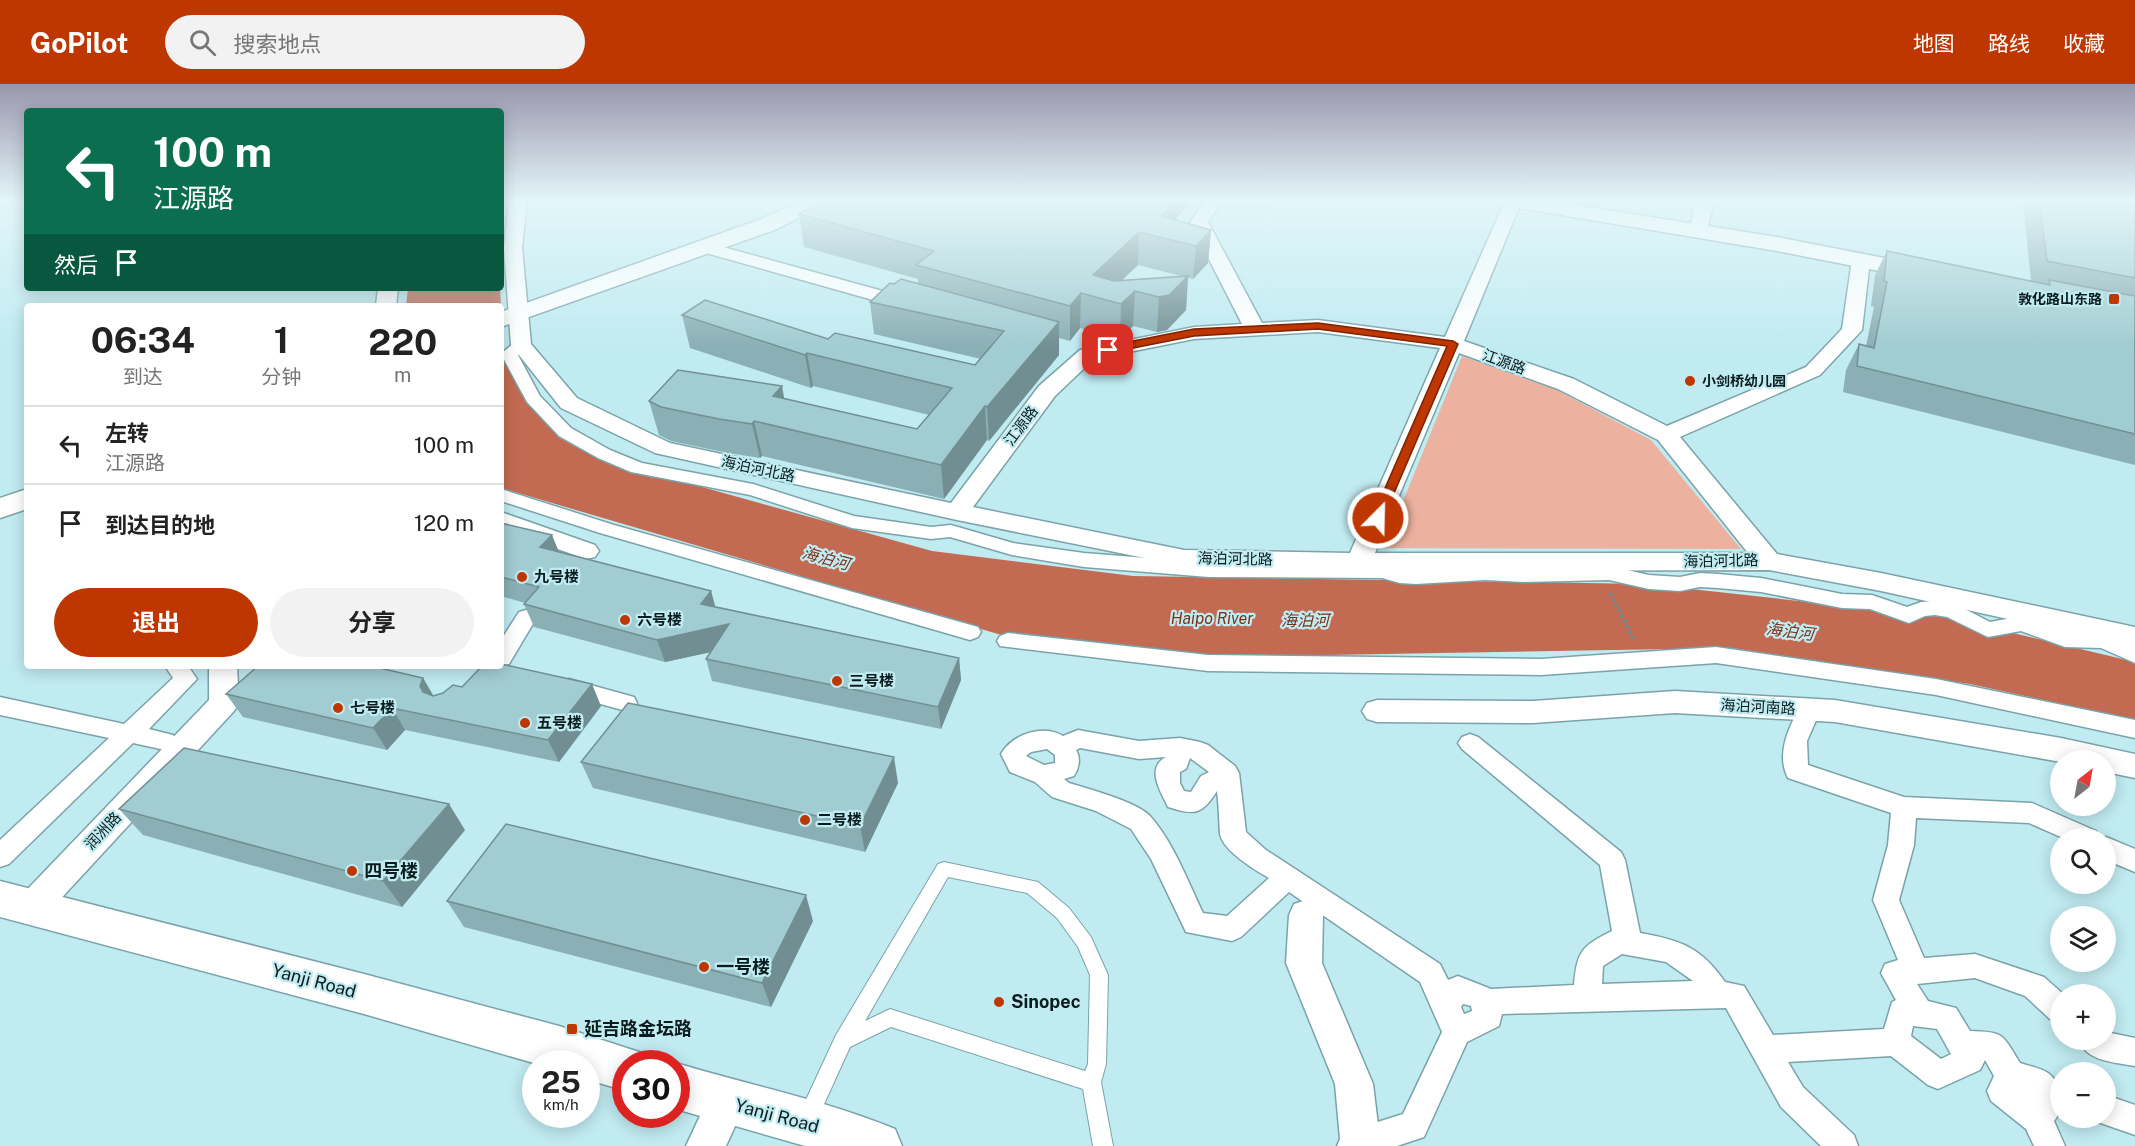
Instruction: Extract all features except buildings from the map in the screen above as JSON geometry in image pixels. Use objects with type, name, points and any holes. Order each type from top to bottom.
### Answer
[{"type":"street","points":[[513,250],[511,316],[521,345],[509,354],[533,398],[565,432],[580,443],[637,468],[753,490],[852,522],[931,532],[951,531],[1012,549],[1084,560],[1209,570],[1383,571],[1400,576],[1416,577],[1485,573],[1523,575],[1609,573],[1649,582],[1680,584],[1700,580],[1761,585],[1842,601],[1872,602],[1909,616],[1921,609],[1935,608],[1952,612],[1988,630],[2022,623],[2053,636],[2107,642],[2135,655]]},
{"type":"street","points":[[511,316],[698,250]]},
{"type":"street","points":[[714,250],[930,310]]},
{"type":"street","points":[[1213,250],[1256,329]]},
{"type":"street","points":[[1359,561],[1453,344],[1491,250]]},
{"type":"street","points":[[1803,250],[1942,277]]},
{"type":"street","points":[[1666,435],[1813,371],[1852,330],[1862,260]]},
{"type":"street","name":"江源路","points":[[957,512],[1047,392],[1087,354],[1194,333],[1318,326],[1453,344],[1566,384],[1666,435],[1769,561]]},
{"type":"street","name":"海泊河北路","points":[[521,345],[569,403],[663,448],[957,512],[1184,558],[1359,561],[1769,561],[1881,582],[2135,637]]},
{"type":"street","points":[[1065,347],[1087,354]]},
{"type":"street","points":[[504,496],[607,529],[970,632]]},
{"type":"street","points":[[0,509],[24,499]]},
{"type":"street","points":[[504,521],[586,551]]},
{"type":"street","points":[[504,658],[526,617]]},
{"type":"street","points":[[1008,641],[1208,663],[1541,667],[1716,655],[1936,687],[2135,729]]},
{"type":"street","points":[[0,856],[131,734],[186,679],[178,669]]},
{"type":"street","name":"润洲路","points":[[16,903],[224,703],[223,669]]},
{"type":"street","points":[[550,682],[626,703]]},
{"type":"street","name":"海泊河南路","points":[[1377,711],[1533,712],[1675,702],[1810,709],[1835,711],[2061,750],[2135,766]]},
{"type":"street","points":[[0,705],[165,741]]},
{"type":"street","points":[[1810,709],[1795,741],[1796,771],[1904,807],[2032,813],[2064,828]]},
{"type":"street","points":[[1043,775],[1066,769],[1067,754],[1062,746],[1050,739],[1024,744],[1013,754],[1018,765],[1043,775],[1061,790],[1104,804],[1140,822],[1160,852],[1174,885],[1195,924],[1233,929],[1288,877]]},
{"type":"street","points":[[1062,746],[1078,739],[1139,750],[1180,747],[1200,751],[1227,773],[1233,815],[1233,836],[1257,858],[1430,973],[1457,1032]]},
{"type":"street","points":[[1470,743],[1612,860],[1628,942]]},
{"type":"street","points":[[1180,747],[1178,762],[1168,767],[1168,783],[1177,800],[1197,802],[1210,783],[1227,773]]},
{"type":"street","points":[[1904,807],[1901,845],[1886,900],[1916,971]]},
{"type":"street","points":[[2116,852],[2135,861]]},
{"type":"street","name":"Yanji Road","points":[[16,903],[364,994],[612,1065]]},
{"type":"street","points":[[1306,915],[1304,963],[1354,1084],[1358,1144],[1413,1126],[1457,1032],[1489,1017],[1481,997],[1458,989],[1446,1004]]},
{"type":"street","points":[[1587,998],[1590,960],[1619,941],[1672,951],[1702,971],[1718,995]]},
{"type":"street","points":[[1919,1013],[1895,973],[1975,966],[2034,986],[2050,1001]]},
{"type":"street","points":[[1483,1002],[1734,995],[1792,1097],[1843,1146]]},
{"type":"street","points":[[1765,1049],[1896,1042],[1938,1075],[1970,1060],[1946,1017],[1902,1011],[1896,1042]]},
{"type":"street","points":[[1961,1045],[1994,1046],[2010,1075],[2037,1083],[2048,1103],[2050,1146]]},
{"type":"street","points":[[2116,1048],[2135,1052]]},
{"type":"street","name":"Yanji Road","points":[[690,1090],[805,1122],[878,1146]]},
{"type":"street","points":[[706,1146],[727,1102]]},
{"type":"street","points":[[2116,1113],[2135,1120]]},
{"type":"lane","points":[[805,1122],[843,1041],[944,869],[1032,887],[1063,913],[1085,942],[1099,975],[1097,1064],[1091,1082],[1103,1146]]},
{"type":"lane","points":[[843,1041],[890,1018],[1091,1082]]},
{"type":"path","points":[[1600,574],[1644,660]]},
{"type":"shaded area","points":[[1462,356],[1557,390],[1651,440],[1741,549],[1384,548]]},
{"type":"water","points":[[408,291],[500,291],[501,303],[406,303]]},
{"type":"water","name":"Haipo River","points":[[504,361],[520,390],[553,424],[558,437],[589,454],[649,477],[684,482],[932,551],[1133,576],[1645,584],[1945,617],[2135,662],[2135,720],[1970,684],[1732,648],[1210,657],[998,634],[504,489]]},
{"type":"place","name":"敦化路山东路","points":[[2114,299]]},
{"type":"place","name":"小剑桥幼儿园","points":[[1690,381]]},
{"type":"place","name":"九号楼","points":[[522,577]]},
{"type":"place","name":"六号楼","points":[[625,620]]},
{"type":"place","name":"三号楼","points":[[837,681]]},
{"type":"place","name":"七号楼","points":[[338,708]]},
{"type":"place","name":"五号楼","points":[[525,723]]},
{"type":"place","name":"二号楼","points":[[805,820]]},
{"type":"place","name":"四号楼","points":[[352,871]]},
{"type":"place","name":"一号楼","points":[[704,967]]},
{"type":"place","name":"Sinopec","points":[[999,1002]]},
{"type":"place","name":"延吉路金坛路","points":[[572,1029]]},
{"type":"route","points":[[1108,350],[1194,333],[1318,326],[1453,344],[1378,518]]},
{"type":"water label","name":"海泊河","points":[[826,558]]},
{"type":"water label","name":"海泊河","points":[[1305,620]]},
{"type":"water label","name":"海泊河","points":[[1790,631]]}]
